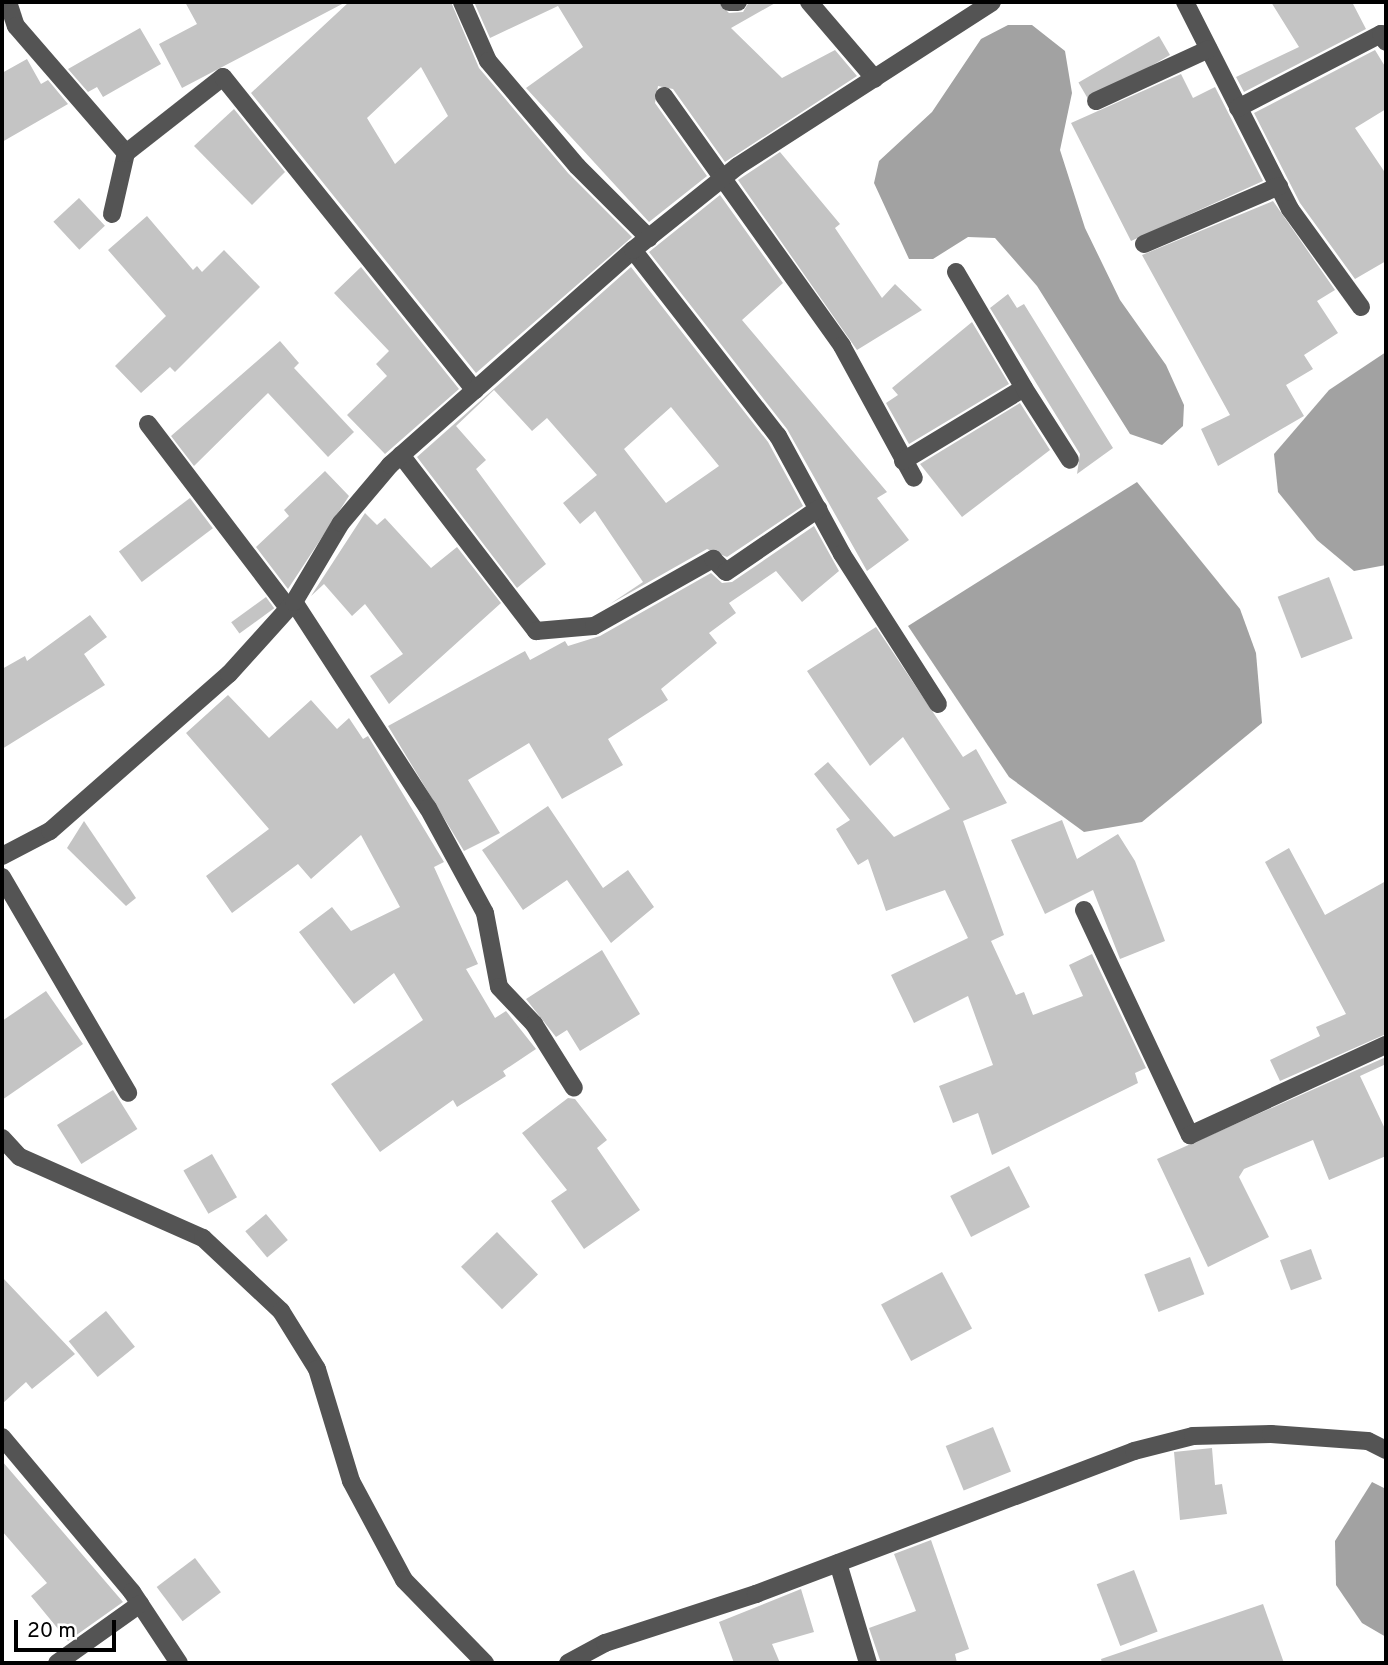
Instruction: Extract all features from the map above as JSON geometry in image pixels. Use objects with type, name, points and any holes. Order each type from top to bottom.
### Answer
[{"type":"street","points":[[8,2],[16,26],[126,153]]},
{"type":"street","points":[[462,2],[488,61],[578,166],[649,238]]},
{"type":"street","points":[[729,2],[738,2]]},
{"type":"street","points":[[808,2],[875,79]]},
{"type":"street","points":[[2,856],[50,831],[229,674],[291,605],[341,523],[401,455],[633,250],[723,181],[738,166],[992,2]]},
{"type":"street","points":[[1185,2],[1279,186],[1362,307]]},
{"type":"street","points":[[1238,107],[1381,34],[1386,42]]},
{"type":"street","points":[[1096,101],[1209,49]]},
{"type":"street","points":[[113,214],[126,153],[223,77],[475,390]]},
{"type":"street","points":[[664,96],[842,346],[914,478]]},
{"type":"street","points":[[1143,244],[1279,186]]},
{"type":"street","points":[[633,250],[778,436],[818,509],[938,704]]},
{"type":"street","points":[[956,272],[1070,460]]},
{"type":"street","points":[[903,461],[1024,388]]},
{"type":"street","points":[[148,424],[291,605],[428,808],[485,913],[499,987],[534,1024],[574,1088]]},
{"type":"street","points":[[401,455],[536,631],[594,626],[713,559],[726,572],[818,509]]},
{"type":"street","points":[[2,877],[128,1093]]},
{"type":"street","points":[[1084,910],[1190,1135],[1386,1045]]},
{"type":"street","points":[[2,1138],[20,1157],[203,1238],[281,1311],[317,1369],[351,1481],[404,1580],[485,1663]]},
{"type":"street","points":[[568,1663],[605,1643],[838,1563],[1134,1451],[1193,1436],[1368,1441],[1386,1450]]},
{"type":"street","points":[[2,1437],[140,1604],[178,1663]]},
{"type":"street","points":[[838,1563],[869,1663]]},
{"type":"street","points":[[57,1663],[140,1604]]},
{"type":"shaded area","points":[[1008,25],[1032,25],[1065,51],[1072,93],[1060,150],[1085,228],[1120,300],[1166,365],[1184,405],[1183,426],[1162,445],[1130,434],[1037,286],[995,238],[968,237],[933,259],[909,259],[874,183],[879,161],[932,112],[981,39]]},
{"type":"shaded area","points":[[1386,352],[1386,565],[1354,571],[1317,540],[1278,492],[1274,454],[1329,390]]},
{"type":"shaded area","points":[[1137,482],[1240,609],[1256,653],[1262,723],[1142,822],[1084,832],[1009,777],[908,626]]},
{"type":"shaded area","points":[[1372,1482],[1386,1489],[1386,1637],[1362,1623],[1336,1585],[1335,1541]]},
{"type":"building","points":[[185,2],[346,2],[182,88],[159,44],[197,24]]},
{"type":"building","points":[[349,2],[451,2],[479,68],[568,173],[632,237],[476,373],[251,93]],"holes":[[[421,67],[448,116],[395,164],[367,118]]]},
{"type":"building","points":[[474,2],[718,2],[729,13],[743,12],[749,2],[777,2],[731,28],[782,78],[835,50],[857,76],[725,162],[673,89],[658,86],[655,103],[707,176],[649,222],[526,88],[583,47],[558,6],[490,38]]},
{"type":"building","points":[[1271,2],[1352,2],[1366,29],[1244,92],[1236,77],[1299,47]]},
{"type":"building","points":[[140,28],[161,64],[103,97],[97,87],[88,92],[68,69]]},
{"type":"building","points":[[1159,36],[1170,55],[1089,102],[1078,83]]},
{"type":"building","points":[[1375,50],[1386,68],[1386,109],[1355,128],[1386,174],[1386,261],[1355,279],[1300,203],[1254,113]]},
{"type":"building","points":[[27,59],[41,84],[48,80],[68,104],[2,142],[2,73]]},
{"type":"building","points":[[1181,74],[1193,98],[1215,87],[1263,181],[1131,241],[1071,123]]},
{"type":"building","points":[[234,109],[285,172],[252,205],[194,146]]},
{"type":"building","points":[[780,152],[840,224],[835,228],[882,298],[895,284],[922,310],[857,350],[738,180]]},
{"type":"building","points":[[720,195],[783,283],[742,320],[887,492],[877,498],[909,540],[867,571],[787,429],[649,252]]},
{"type":"building","points":[[79,198],[105,226],[79,250],[53,222]]},
{"type":"building","points":[[1273,201],[1335,290],[1317,301],[1338,333],[1304,355],[1313,369],[1286,385],[1304,416],[1218,466],[1201,429],[1230,415],[1142,255]]},
{"type":"building","points":[[147,216],[193,270],[197,266],[202,272],[224,250],[260,287],[175,372],[170,367],[141,393],[115,366],[166,316],[108,250]]},
{"type":"building","points":[[361,267],[459,389],[385,454],[347,415],[387,376],[376,364],[389,351],[334,293]]},
{"type":"building","points":[[631,267],[768,442],[803,506],[727,557],[707,549],[610,604],[643,582],[595,511],[580,524],[563,503],[597,475],[547,418],[532,431],[494,390],[456,426],[486,460],[476,469],[546,564],[517,588],[417,457]],"holes":[[[671,407],[719,466],[666,503],[624,449]]]},
{"type":"building","points":[[1008,294],[1017,308],[1024,304],[1113,448],[1077,474],[1080,454],[990,308]]},
{"type":"building","points":[[972,322],[1009,384],[909,444],[886,403],[898,395],[892,388]]},
{"type":"building","points":[[280,341],[299,363],[294,368],[354,432],[328,457],[268,393],[194,466],[171,436]]},
{"type":"building","points":[[1020,403],[1050,450],[962,517],[920,464]]},
{"type":"building","points":[[325,471],[349,496],[288,589],[256,547],[289,516],[284,510]]},
{"type":"building","points":[[190,498],[213,528],[142,582],[119,552]]},
{"type":"building","points":[[365,513],[377,525],[385,518],[431,568],[457,547],[501,603],[389,704],[370,676],[403,654],[365,604],[352,616],[324,584],[311,596]]},
{"type":"building","points":[[814,526],[839,571],[802,602],[776,571],[729,603],[736,613],[709,633],[717,643],[661,689],[668,700],[608,739],[623,765],[562,799],[529,743],[468,780],[500,833],[464,851],[388,726],[525,651],[530,660],[565,641],[568,646],[600,636],[711,573],[722,583],[732,582]]},
{"type":"building","points":[[1329,577],[1353,639],[1301,658],[1278,597]]},
{"type":"building","points":[[266,597],[274,608],[239,634],[231,622]]},
{"type":"building","points":[[90,615],[107,637],[84,654],[105,685],[2,749],[2,669],[25,656],[27,661]]},
{"type":"building","points":[[876,627],[963,757],[976,749],[1007,803],[963,821],[1004,935],[991,941],[1016,995],[1024,992],[1033,1015],[1083,996],[1069,965],[1092,954],[1146,1068],[1135,1073],[1138,1083],[992,1155],[978,1113],[953,1123],[939,1086],[993,1065],[968,996],[914,1023],[891,975],[968,938],[945,890],[886,911],[868,859],[858,865],[836,829],[850,820],[814,774],[828,762],[894,837],[950,809],[903,737],[870,766],[807,671]]},
{"type":"building","points":[[228,695],[269,738],[311,700],[337,729],[349,718],[363,739],[368,736],[444,862],[434,867],[478,964],[466,969],[495,1018],[506,1011],[536,1049],[503,1071],[506,1076],[457,1107],[453,1100],[380,1152],[331,1084],[423,1020],[394,973],[354,1004],[299,932],[332,907],[351,931],[400,907],[361,835],[311,879],[298,864],[232,913],[206,876],[269,829],[186,733]]},
{"type":"building","points":[[548,806],[603,888],[628,870],[654,907],[611,943],[567,880],[523,910],[482,850]]},
{"type":"building","points":[[1062,820],[1077,859],[1118,834],[1135,861],[1165,941],[1120,959],[1093,890],[1045,914],[1011,840]]},
{"type":"building","points":[[84,821],[136,898],[126,906],[67,848]]},
{"type":"building","points":[[1289,848],[1325,915],[1386,881],[1386,1034],[1280,1081],[1270,1060],[1320,1036],[1316,1027],[1346,1014],[1265,862]]},
{"type":"building","points":[[602,950],[640,1014],[580,1051],[567,1030],[556,1037],[526,999]]},
{"type":"building","points":[[46,991],[83,1044],[2,1100],[2,1021]]},
{"type":"building","points":[[1386,1057],[1386,1064],[1360,1076],[1386,1131],[1386,1156],[1329,1180],[1313,1140],[1244,1169],[1239,1177],[1269,1237],[1208,1267],[1157,1159]]},
{"type":"building","points":[[113,1090],[137,1129],[81,1164],[57,1125]]},
{"type":"building","points":[[568,1098],[575,1099],[607,1140],[597,1148],[640,1210],[584,1249],[551,1201],[567,1190],[522,1133]]},
{"type":"building","points":[[212,1154],[237,1197],[208,1214],[183,1170]]},
{"type":"building","points":[[1009,1166],[1030,1207],[971,1237],[950,1196]]},
{"type":"building","points":[[266,1214],[288,1240],[267,1257],[245,1231]]},
{"type":"building","points":[[497,1232],[538,1274],[502,1309],[461,1267]]},
{"type":"building","points":[[1311,1249],[1322,1279],[1291,1290],[1280,1260]]},
{"type":"building","points":[[1190,1257],[1204,1294],[1159,1312],[1144,1275]]},
{"type":"building","points":[[942,1272],[972,1329],[911,1361],[881,1304]]},
{"type":"building","points":[[2,1277],[75,1354],[32,1389],[26,1382],[2,1404]]},
{"type":"building","points":[[106,1311],[135,1347],[98,1377],[69,1341]]},
{"type":"building","points":[[993,1427],[1011,1472],[964,1491],[946,1446]]},
{"type":"building","points":[[1212,1448],[1215,1485],[1222,1484],[1227,1514],[1180,1520],[1174,1452]]},
{"type":"building","points":[[2,1461],[123,1602],[68,1641],[31,1596],[47,1583],[2,1531]]},
{"type":"building","points":[[931,1540],[969,1649],[955,1654],[957,1663],[881,1663],[869,1628],[916,1611],[894,1554]]},
{"type":"building","points":[[195,1558],[221,1592],[183,1621],[157,1587]]},
{"type":"building","points":[[1134,1570],[1158,1632],[1120,1646],[1097,1584]]},
{"type":"building","points":[[801,1589],[814,1632],[772,1644],[780,1663],[734,1663],[719,1622]]},
{"type":"building","points":[[1263,1604],[1284,1663],[1102,1663],[1101,1659]]}]
